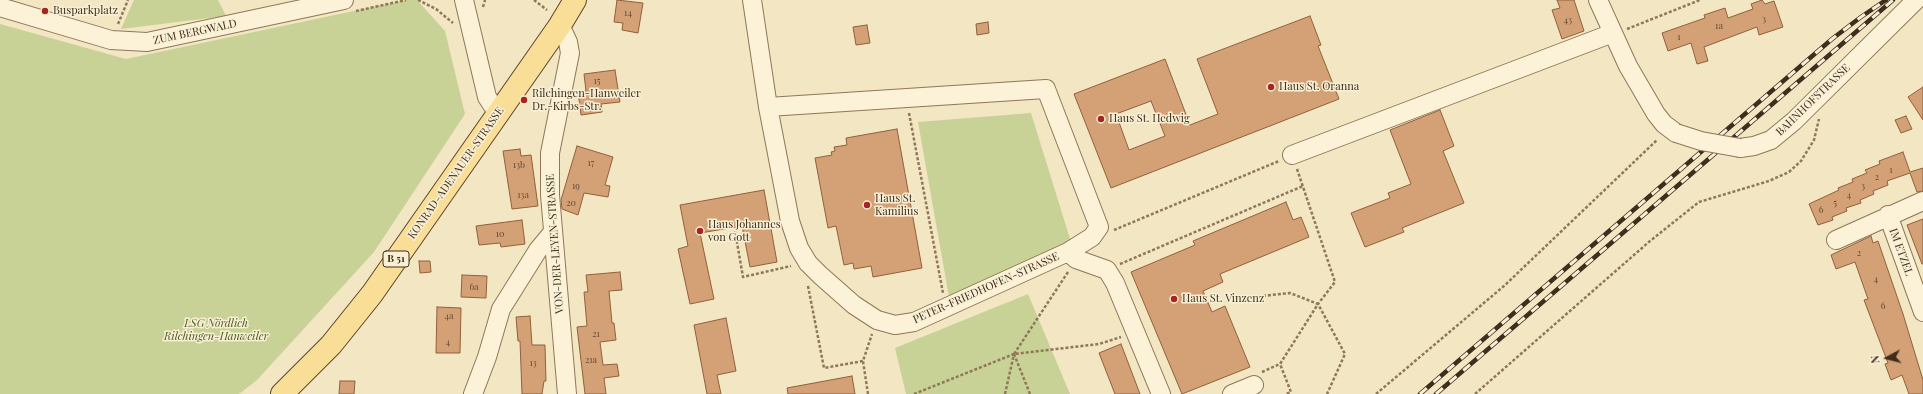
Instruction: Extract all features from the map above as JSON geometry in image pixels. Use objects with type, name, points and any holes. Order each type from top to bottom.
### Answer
[{"type":"main road","name":"KONRAD-ADENAUER-STRASSE","points":[[282,394],[331,345],[372,294],[498,114],[554,17],[575,0]]},
{"type":"street","name":"ZUM BERGWALD","points":[[0,7],[111,40],[147,42],[344,0]]},
{"type":"street","points":[[464,0],[487,97],[498,114]]},
{"type":"street","name":"PETER-FRIEDHOFEN-STRASSE","points":[[752,0],[768,107],[790,221],[799,248],[806,263],[854,305],[877,320],[895,325],[914,322],[946,307],[1072,255],[1092,237],[1099,227]]},
{"type":"street","name":"BAHNHOFSTRASSE","points":[[1598,0],[1628,66],[1656,114],[1664,124],[1676,133],[1701,141],[1740,148],[1754,146],[1771,140],[1794,121],[1916,0]]},
{"type":"street","name":"VON-DER-LEYEN-STRASSE","points":[[554,17],[568,42],[570,53],[550,153],[550,195],[567,394]]},
{"type":"street","points":[[1292,156],[1613,33]]},
{"type":"street","points":[[768,107],[1046,89],[1099,227]]},
{"type":"street","points":[[1836,240],[1888,215],[1923,201]]},
{"type":"street","name":"IM ETZEL","points":[[1888,215],[1923,312]]},
{"type":"street","points":[[473,394],[487,357],[501,310],[538,250],[553,232]]},
{"type":"street","points":[[1072,255],[1107,270],[1115,283],[1161,394]]},
{"type":"street","points":[[1232,394],[1254,385]]},
{"type":"path","points":[[111,40],[128,0]]},
{"type":"path","points":[[418,0],[436,9],[454,24]]},
{"type":"path","points":[[534,0],[554,17]]},
{"type":"path","points":[[1613,33],[1700,0]]},
{"type":"path","points":[[906,97],[946,307]]},
{"type":"path","points":[[1475,394],[1650,241],[1699,202],[1769,181],[1788,172],[1801,161],[1814,140],[1819,125],[1819,113]]},
{"type":"path","points":[[1376,394],[1504,286],[1657,140]]},
{"type":"path","points":[[1099,227],[1113,230],[1292,156],[1335,282],[1318,304],[1280,364],[1291,392],[1286,394]]},
{"type":"path","points":[[1107,270],[1303,186]]},
{"type":"path","points":[[735,231],[743,277],[806,263],[824,368],[863,361]]},
{"type":"path","points":[[1005,394],[1014,354],[1072,255]]},
{"type":"path","points":[[1253,297],[1290,293],[1318,304],[1345,354],[1327,394]]},
{"type":"path","points":[[868,394],[863,361],[877,320]]},
{"type":"path","points":[[914,394],[1014,354],[1099,344],[1135,332]]},
{"type":"path","points":[[1014,354],[1030,394]]},
{"type":"green space","points":[[134,0],[218,0],[226,16],[121,29]]},
{"type":"green space","name":"LSG Nördlich Rilchingen-Hanweiler","points":[[406,0],[417,0],[445,31],[465,114],[374,252],[257,380],[239,394],[0,394],[0,24],[126,59]]},
{"type":"green space","points":[[1031,113],[1071,242],[949,297],[918,122]]},
{"type":"green space","points":[[1028,294],[1070,394],[906,394],[895,348]]},
{"type":"building","points":[[617,0],[643,3],[638,33],[622,30],[623,23],[614,22]]},
{"type":"building","points":[[1557,0],[1574,0],[1584,31],[1562,39],[1552,10],[1560,8]]},
{"type":"building","points":[[1762,0],[1765,4],[1774,1],[1783,27],[1759,35],[1757,27],[1704,47],[1708,61],[1697,64],[1691,43],[1668,51],[1662,33],[1705,18],[1704,15],[1725,8],[1728,18],[1753,9],[1751,4]]},
{"type":"building","points":[[1310,16],[1321,45],[1318,46],[1339,99],[1111,188],[1074,94],[1165,59],[1190,125],[1218,114],[1197,59]],"holes":[[[1151,101],[1165,136],[1129,150],[1116,114]]]},
{"type":"building","points":[[988,22],[989,33],[977,35],[976,24]]},
{"type":"building","points":[[867,25],[870,43],[856,45],[853,27]]},
{"type":"building","points":[[615,70],[620,102],[601,104],[602,112],[581,115],[578,92],[586,91],[584,74]]},
{"type":"building","points":[[1923,87],[1923,120],[1908,97]]},
{"type":"building","points":[[1440,110],[1454,146],[1443,151],[1464,203],[1402,228],[1404,232],[1365,247],[1351,213],[1390,198],[1388,193],[1411,184],[1390,130]]},
{"type":"building","points":[[1906,116],[1912,129],[1901,133],[1895,120]]},
{"type":"building","name":"Haus St. Kamilius","points":[[897,129],[922,268],[873,277],[871,266],[854,269],[853,263],[844,265],[836,226],[828,228],[815,158],[832,155],[831,152],[835,151],[834,147],[847,145],[846,138]]},
{"type":"building","points":[[577,146],[613,157],[605,185],[610,186],[608,197],[584,193],[578,215],[562,209],[561,200]]},
{"type":"building","points":[[520,149],[521,156],[531,155],[538,206],[512,209],[503,151]]},
{"type":"building","points":[[1903,152],[1910,172],[1923,168],[1923,191],[1917,192],[1910,173],[1887,181],[1888,185],[1873,191],[1874,194],[1860,200],[1861,203],[1846,208],[1847,211],[1832,217],[1833,220],[1818,225],[1809,204],[1839,190],[1838,188],[1853,182],[1852,179],[1867,173],[1865,170],[1880,164],[1879,161]]},
{"type":"building","name":"Haus Johannes von Gott","points":[[764,190],[777,262],[750,267],[742,226],[700,233],[714,299],[690,304],[678,249],[688,246],[680,205]]},
{"type":"building","name":"Haus St. Vinzenz","points":[[1286,202],[1293,220],[1301,217],[1309,237],[1220,274],[1223,282],[1203,291],[1212,312],[1225,306],[1250,367],[1182,394],[1131,272],[1195,245],[1193,241]]},
{"type":"building","points":[[1923,219],[1923,264],[1922,264],[1907,225]]},
{"type":"building","points":[[522,220],[525,244],[501,247],[500,243],[479,245],[476,226]]},
{"type":"building","points":[[1871,236],[1873,243],[1878,241],[1903,314],[1923,380],[1923,394],[1909,394],[1902,375],[1891,380],[1885,364],[1888,363],[1864,300],[1868,299],[1855,262],[1836,269],[1831,255]]},
{"type":"building","points":[[419,261],[430,261],[431,272],[420,273]]},
{"type":"building","points":[[620,272],[622,290],[609,291],[612,323],[614,323],[616,340],[600,342],[603,365],[617,364],[619,376],[604,378],[606,394],[585,394],[577,327],[587,326],[584,292],[588,292],[586,275]]},
{"type":"building","points":[[462,275],[487,276],[486,298],[461,297]]},
{"type":"building","points":[[437,307],[461,308],[460,353],[436,353]]},
{"type":"building","points":[[530,316],[532,345],[545,345],[546,381],[544,381],[542,394],[522,394],[520,341],[518,341],[516,317]]},
{"type":"building","points":[[726,318],[736,371],[717,375],[721,394],[707,394],[694,325]]},
{"type":"building","points":[[1121,344],[1140,394],[1115,394],[1099,353]]},
{"type":"building","points":[[852,376],[855,394],[788,394],[787,388]]},
{"type":"building","points":[[340,381],[355,381],[354,394],[339,394]]},
{"type":"railway","points":[[1420,394],[1832,39],[1886,0]]},
{"type":"railway","points":[[1436,394],[1893,0]]},
{"type":"place","name":"Busparkplatz","points":[[45,11]]},
{"type":"place","name":"Haus St. Oranna","points":[[1271,87]]},
{"type":"place","name":"Rilchingen-Hanweiler Dr.-Kirbs-Str.","points":[[524,100]]},
{"type":"place","name":"Haus St. Hedwig","points":[[1101,119]]},
{"type":"place","name":"Haus St. Kamilius","points":[[867,205]]},
{"type":"place","name":"Haus Johannes von Gott","points":[[700,231]]},
{"type":"place","name":"Haus St. Vinzenz","points":[[1174,299]]}]
